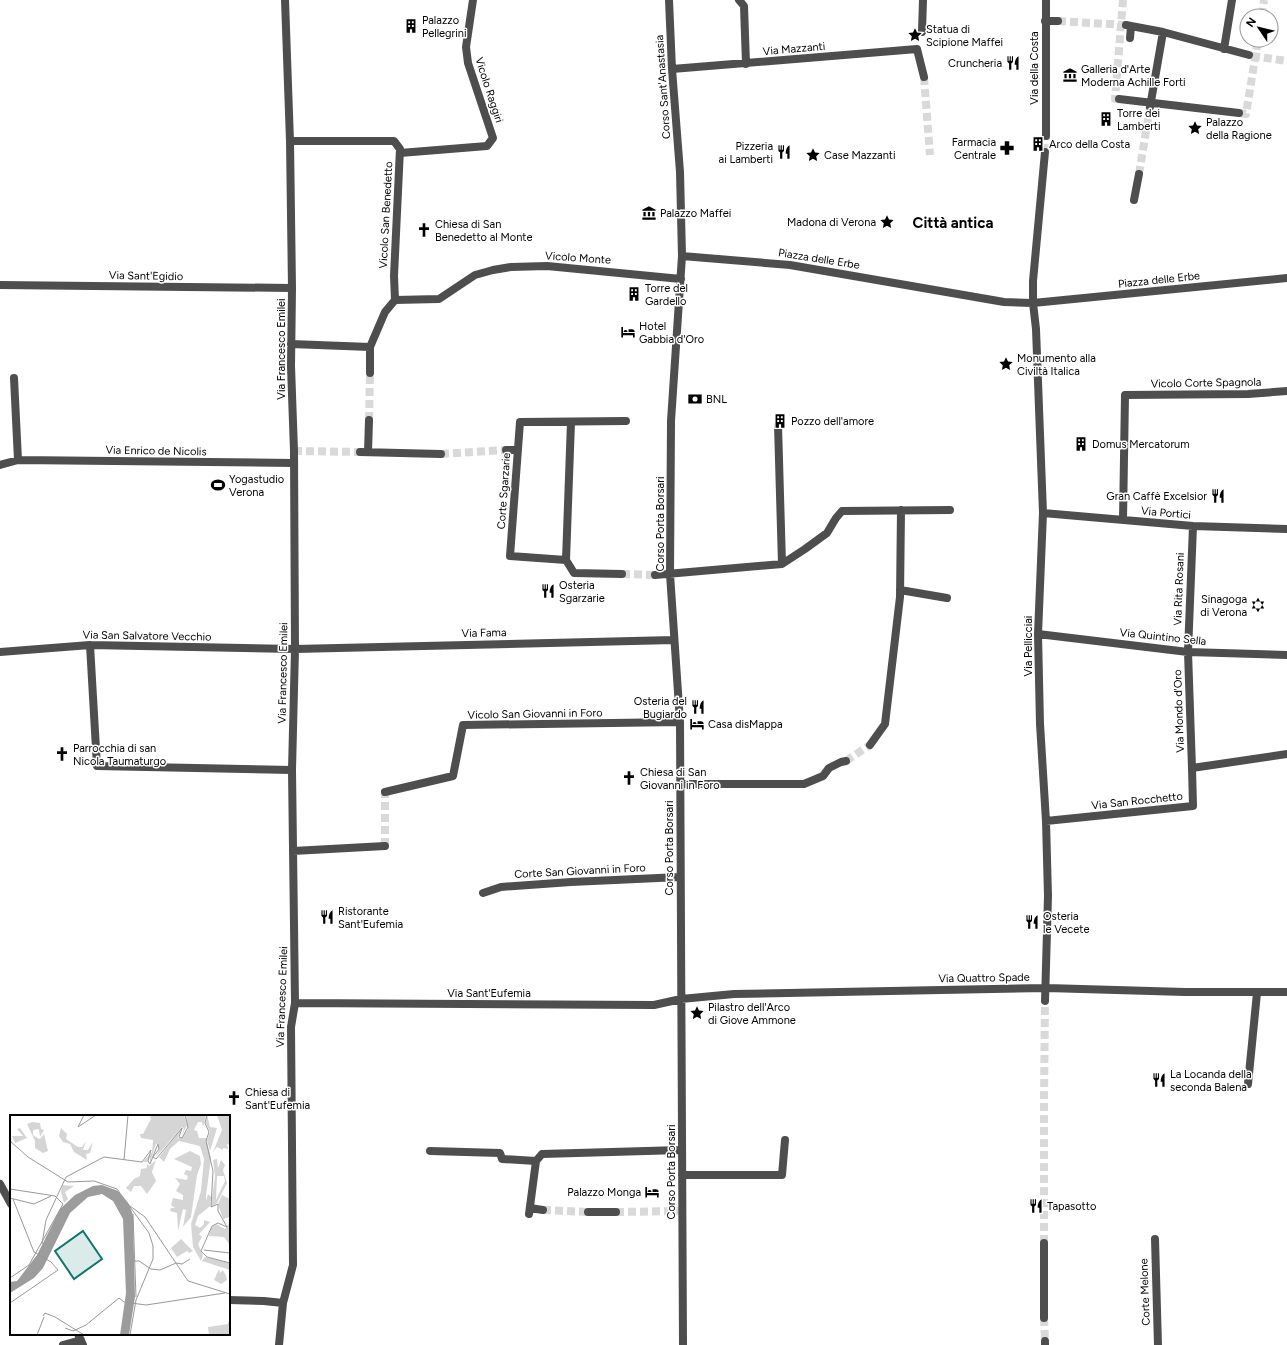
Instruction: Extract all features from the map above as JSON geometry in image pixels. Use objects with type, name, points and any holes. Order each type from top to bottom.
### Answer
[{"type":"street","name":"Via Francesco Emilei","points":[[279,1345],[284,1303],[293,1265],[291,1027],[295,1003],[292,770],[295,649],[294,463],[291,344],[292,288],[290,141],[285,0]]},
{"type":"street","name":"Vicolo Raggiri","points":[[400,153],[487,146],[493,138],[468,63],[466,47],[473,0]]},
{"type":"street","name":"Corso Sant'Anastasia","points":[[670,0],[672,69],[680,172],[682,256]]},
{"type":"street","points":[[739,0],[744,6],[746,64]]},
{"type":"street","points":[[922,32],[923,0]]},
{"type":"street","name":"Via della Costa","points":[[1046,0],[1046,136]]},
{"type":"street","points":[[1224,49],[1232,0]]},
{"type":"street","points":[[1046,21],[1058,21]]},
{"type":"street","points":[[1130,38],[1128,26],[1163,32],[1249,55]]},
{"type":"street","points":[[1150,105],[1163,32]]},
{"type":"street","name":"Via Mazzanti","points":[[672,69],[917,49],[924,77]]},
{"type":"street","points":[[1119,100],[1150,105],[1239,113]]},
{"type":"street","name":"Vicolo San Benedetto","points":[[290,141],[394,142],[400,148],[394,276],[395,300]]},
{"type":"street","points":[[1033,303],[1033,281],[1045,172],[1045,152]]},
{"type":"street","points":[[1134,200],[1139,174]]},
{"type":"street","name":"Piazza delle Erbe","points":[[682,256],[790,264],[1004,302],[1033,303],[1287,278]]},
{"type":"street","name":"Corso Porta Borsari","points":[[682,256],[671,421],[670,574],[680,722],[683,1345]]},
{"type":"street","name":"Vicolo Monte","points":[[395,300],[439,299],[474,275],[511,267],[547,266],[681,279]]},
{"type":"street","name":"Via Sant'Egidio","points":[[0,285],[292,288]]},
{"type":"street","points":[[370,373],[370,347],[385,312],[395,300]]},
{"type":"street","name":"Via Pellicciai","points":[[1033,303],[1036,329],[1043,513],[1038,634],[1040,724],[1046,821],[1048,896],[1047,988],[1045,1001]]},
{"type":"street","points":[[291,344],[370,347]]},
{"type":"street","points":[[14,378],[18,460]]},
{"type":"street","name":"Vicolo Corte Spagnola","points":[[1123,520],[1125,395],[1248,394],[1287,391]]},
{"type":"street","points":[[369,420],[364,452],[441,454]]},
{"type":"street","name":"Corte Sgarzarie","points":[[566,560],[510,556],[520,422],[626,421]]},
{"type":"street","points":[[571,422],[566,560],[574,573],[622,574]]},
{"type":"street","points":[[778,425],[782,564]]},
{"type":"street","points":[[506,450],[518,450]]},
{"type":"street","name":"Via Enrico de Nicolis","points":[[0,466],[18,460],[294,463]]},
{"type":"street","points":[[870,745],[885,724],[900,593],[897,510]]},
{"type":"street","points":[[655,575],[782,564],[805,550],[826,533],[842,511],[950,510]]},
{"type":"street","name":"Via Portici","points":[[1043,513],[1193,526],[1287,529]]},
{"type":"street","name":"Via Rita Rosani","points":[[1188,652],[1193,526]]},
{"type":"street","points":[[900,593],[947,598]]},
{"type":"street","name":"Via Quintino Sella","points":[[1038,634],[1188,652],[1287,655]]},
{"type":"street","name":"Via Fama","points":[[295,649],[674,640]]},
{"type":"street","points":[[90,645],[97,766],[292,770]]},
{"type":"street","name":"Via San Salvatore Vecchio","points":[[0,652],[90,645],[295,649]]},
{"type":"street","name":"Via Mondo d'Oro","points":[[1188,652],[1192,768]]},
{"type":"street","name":"Vicolo San Giovanni in Foro","points":[[385,792],[452,776],[463,725],[680,722]]},
{"type":"street","points":[[1192,768],[1287,754]]},
{"type":"street","points":[[680,784],[804,784],[823,776],[829,768],[846,761]]},
{"type":"street","name":"Via San Rocchetto","points":[[1046,821],[1193,806],[1192,768]]},
{"type":"street","points":[[294,851],[385,846]]},
{"type":"street","name":"Corte San Giovanni in Foro","points":[[482,893],[501,887],[680,877]]},
{"type":"street","name":"Via Quattro Spade","points":[[681,999],[734,994],[1047,988],[1257,993],[1287,992]]},
{"type":"street","points":[[1248,1084],[1257,993]]},
{"type":"street","name":"Via Sant'Eufemia","points":[[295,1003],[654,1005],[681,999]]},
{"type":"street","points":[[682,1176],[782,1176],[785,1140]]},
{"type":"street","points":[[543,1210],[530,1211],[536,1161],[542,1154],[682,1150]]},
{"type":"street","points":[[430,1151],[500,1153],[502,1159],[536,1161]]},
{"type":"street","points":[[0,1184],[10,1202]]},
{"type":"street","points":[[588,1212],[616,1212]]},
{"type":"street","name":"Corte Melone","points":[[1155,1239],[1158,1345]]},
{"type":"street","points":[[1044,1243],[1044,1318]]},
{"type":"street","points":[[230,1300],[284,1303]]},
{"type":"street","points":[[63,1345],[81,1340]]},
{"type":"tunnel","points":[[1119,99],[1115,99],[1123,0]]},
{"type":"tunnel","points":[[1263,8],[1264,0]]},
{"type":"tunnel","points":[[1058,21],[1125,25]]},
{"type":"tunnel","points":[[1239,113],[1246,114],[1257,48]]},
{"type":"tunnel","points":[[1252,56],[1287,61]]},
{"type":"tunnel","points":[[924,77],[930,155]]},
{"type":"tunnel","points":[[1139,174],[1150,107]]},
{"type":"tunnel","points":[[1045,152],[1046,136]]},
{"type":"tunnel","points":[[369,420],[370,373]]},
{"type":"tunnel","points":[[441,454],[506,450]]},
{"type":"tunnel","points":[[294,451],[360,452]]},
{"type":"tunnel","points":[[622,574],[655,575]]},
{"type":"tunnel","points":[[846,761],[870,745]]},
{"type":"tunnel","points":[[385,792],[385,846]]},
{"type":"tunnel","points":[[1044,1243],[1045,1001]]},
{"type":"tunnel","points":[[543,1210],[588,1212]]},
{"type":"tunnel","points":[[616,1212],[682,1211]]},
{"type":"tunnel","points":[[1044,1318],[1045,1341]]},
{"type":"place","name":"Palazzo Pellegrini","points":[[411,26]]},
{"type":"place","name":"Statua di Scipione Maffei","points":[[915,35]]},
{"type":"place","name":"Cruncheria","points":[[1013,63]]},
{"type":"place","name":"Galleria d'Arte Moderna Achille Forti","points":[[1070,75]]},
{"type":"place","name":"Torre dei Lamberti","points":[[1106,119]]},
{"type":"place","name":"Palazzo della Ragione","points":[[1195,128]]},
{"type":"place","name":"Arco della Costa","points":[[1038,144]]},
{"type":"place","name":"Farmacia Centrale","points":[[1007,148]]},
{"type":"place","name":"Pizzeria ai Lamberti","points":[[784,152]]},
{"type":"place","name":"Case Mazzanti","points":[[813,155]]},
{"type":"place","name":"Palazzo Maffei","points":[[649,213]]},
{"type":"place","name":"Madona di Verona","points":[[887,222]]},
{"type":"place","name":"Chiesa di San Benedetto al Monte","points":[[424,230]]},
{"type":"place","name":"Torre del Gardello","points":[[634,294]]},
{"type":"place","name":"Hotel Gabbia d'Oro","points":[[628,332]]},
{"type":"place","name":"Monumento alla Civiltà Italica","points":[[1006,364]]},
{"type":"place","name":"BNL","points":[[695,399]]},
{"type":"place","name":"Pozzo dell'amore","points":[[780,421]]},
{"type":"place","name":"Domus Mercatorum","points":[[1081,444]]},
{"type":"place","name":"Yogastudio Verona","points":[[218,485]]},
{"type":"place","name":"Gran Caffè Excelsior","points":[[1218,496]]},
{"type":"place","name":"Osteria Sgarzarie","points":[[548,591]]},
{"type":"place","name":"Sinagoga di Verona","points":[[1258,605]]},
{"type":"place","name":"Osteria del Bugiardo","points":[[698,707]]},
{"type":"place","name":"Casa disMappa","points":[[697,724]]},
{"type":"place","name":"Parrocchia di san Nicola Taumaturgo","points":[[62,754]]},
{"type":"place","name":"Chiesa di San Giovanni in Foro","points":[[629,778]]},
{"type":"place","name":"Ristorante Sant'Eufemia","points":[[327,917]]},
{"type":"place","name":"Osteria le Vecete","points":[[1032,922]]},
{"type":"place","name":"Pilastro dell'Arco di Giove Ammone","points":[[697,1013]]},
{"type":"place","name":"La Locanda della seconda Balena","points":[[1159,1080]]},
{"type":"place","name":"Chiesa di Sant'Eufemia","points":[[234,1098]]},
{"type":"place","name":"Palazzo Monga","points":[[652,1192]]},
{"type":"place","name":"Tapasotto","points":[[1036,1206]]},
{"type":"district","name":"Città antica","points":[[953,223]]}]
